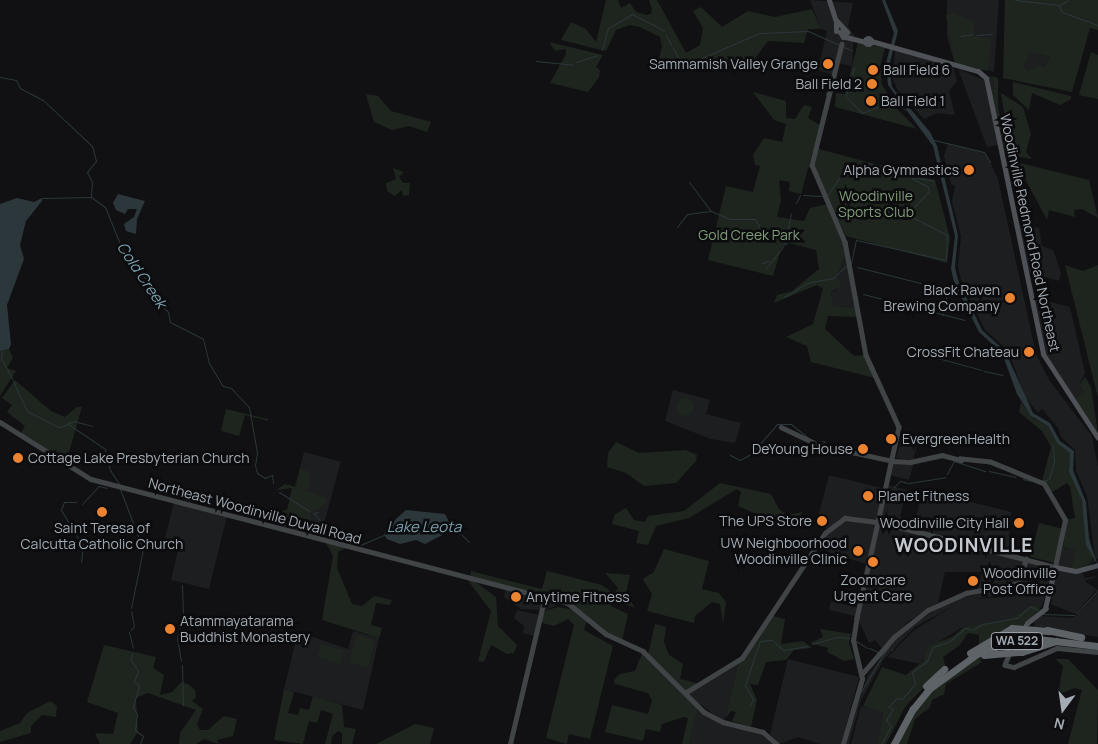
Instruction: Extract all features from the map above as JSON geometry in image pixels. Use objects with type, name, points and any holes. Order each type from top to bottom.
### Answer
[{"type":"highway","points":[[1039,614],[1034,628],[1076,636]]},
{"type":"highway","points":[[974,651],[1008,629],[1050,631]]},
{"type":"highway","name":"WA 522","points":[[889,744],[921,691],[942,671],[974,651],[1019,636],[1076,636],[1098,641]]},
{"type":"highway","name":"WA 522","points":[[894,744],[913,709],[954,668],[1012,642],[1048,638],[1098,646]]},
{"type":"highway","points":[[954,668],[1001,652],[1010,655],[1059,641],[1086,643]]},
{"type":"main road","points":[[828,0],[835,22],[843,33]]},
{"type":"main road","points":[[828,0],[843,33],[842,44],[812,153],[814,172],[845,242],[863,345],[899,427],[894,460],[853,641],[862,674]]},
{"type":"main road","name":"Woodinville Redmond Road Northeast","points":[[843,33],[978,71],[986,78],[1043,354],[1098,438]]},
{"type":"main road","name":"Northeast Woodinville Duvall Road","points":[[0,422],[91,479],[545,596],[572,605],[606,634],[638,647],[712,717],[763,732],[777,744]]},
{"type":"main road","points":[[781,427],[819,445],[910,462],[942,455],[989,465],[1020,475],[1044,486],[1065,520],[1053,578],[1039,614],[1022,630],[1010,655],[1009,663],[1017,667]]},
{"type":"main road","points":[[685,693],[742,658],[832,524],[850,517],[879,522],[1070,571],[1094,565]]},
{"type":"main road","points":[[843,744],[862,674],[894,637],[928,610],[966,593],[1019,583],[1026,559]]},
{"type":"main road","points":[[510,744],[545,596]]},
{"type":"main road","points":[[1017,667],[1057,648],[1098,652]]},
{"type":"main road","points":[[1010,655],[1017,667]]},
{"type":"shaded area","points":[[810,0],[853,3],[848,26],[854,35],[852,66],[837,63],[833,75],[818,70],[827,31],[821,29]]},
{"type":"shaded area","points":[[947,0],[999,0],[994,72],[954,61],[947,37]]},
{"type":"shaded area","points":[[895,49],[952,63],[957,81],[949,91],[955,115],[937,113],[924,119],[898,91],[893,79]]},
{"type":"shaded area","points":[[1030,52],[1050,57],[1044,67],[1029,71],[1024,66]]},
{"type":"shaded area","points":[[958,69],[984,80],[991,76],[997,79],[998,145],[987,147]]},
{"type":"shaded area","points":[[948,143],[986,153],[998,179],[1036,354],[1049,380],[1092,436],[1098,467],[1098,558],[1082,573],[1085,578],[1098,576],[1085,581],[1098,590],[1098,593],[1095,591],[1075,614],[1051,604],[1054,585],[976,599],[1047,594],[1040,609],[1035,604],[1007,620],[961,628],[932,646],[920,664],[888,657],[913,631],[953,606],[915,627],[884,659],[861,700],[849,744],[844,744],[868,675],[899,634],[949,601],[1019,585],[977,591],[982,572],[945,572],[938,603],[909,621],[882,648],[875,640],[869,643],[859,621],[870,565],[815,548],[827,529],[816,525],[829,475],[886,489],[888,485],[907,490],[900,517],[915,521],[923,490],[1011,512],[1008,555],[1055,567],[1061,547],[1075,550],[1071,569],[1085,568],[1095,558],[1087,496],[1076,471],[1075,450],[1061,437],[1058,428],[1042,409],[1038,413],[1025,397],[1008,350],[985,330],[961,280],[958,266],[961,236],[952,202],[955,186],[951,184],[944,156]]},
{"type":"shaded area","points":[[1002,157],[1011,160],[1023,186],[1008,186]]},
{"type":"shaded area","points":[[1018,223],[1039,228],[1042,246],[1053,250],[1061,273],[1059,281],[1027,272]]},
{"type":"shaded area","points":[[847,250],[857,308],[833,306],[831,292],[836,290],[837,276]]},
{"type":"shaded area","points":[[1032,297],[1070,307],[1085,373],[1079,385],[1084,391],[1075,399],[1045,353]]},
{"type":"shaded area","points":[[673,390],[710,400],[706,414],[741,423],[735,443],[711,439],[665,421]]},
{"type":"shaded area","points":[[901,441],[917,445],[913,460],[896,458]]},
{"type":"shaded area","points":[[304,452],[341,462],[320,540],[283,530]]},
{"type":"shaded area","points":[[893,461],[914,462],[909,480],[890,475]]},
{"type":"shaded area","points":[[174,502],[227,516],[209,589],[171,580],[180,542],[165,538]]},
{"type":"shaded area","points":[[506,589],[561,602],[561,604],[545,610],[521,609],[504,597]]},
{"type":"shaded area","points":[[1098,593],[1098,637],[1034,627],[1034,622],[1041,616],[1073,618]]},
{"type":"shaded area","points":[[831,601],[860,608],[858,617],[829,610]]},
{"type":"shaded area","points":[[517,610],[539,615],[534,636],[523,633],[524,626],[514,618]]},
{"type":"shaded area","points":[[353,631],[379,638],[363,710],[284,689],[298,632],[348,649]]},
{"type":"shaded area","points":[[788,659],[859,677],[841,744],[820,744],[798,737],[779,744],[770,734]]},
{"type":"shaded area","points":[[739,660],[724,722],[685,693]]},
{"type":"shaded area","points":[[861,706],[883,711],[877,744],[851,744]]},
{"type":"shaded area","points":[[697,709],[707,717],[761,735],[772,744],[689,744]]},
{"type":"green space","points":[[606,0],[618,0],[621,8],[630,3],[636,12],[646,15],[651,14],[652,9],[649,0],[657,0],[686,53],[700,45],[703,28],[693,11],[701,7],[722,27],[748,11],[775,17],[812,9],[821,29],[808,29],[804,43],[768,41],[753,61],[690,72],[658,64],[662,46],[660,37],[640,27],[630,25],[616,30],[606,51],[561,40],[571,22],[586,29],[596,42]]},
{"type":"green space","points":[[1005,0],[1098,0],[1098,30],[1090,28],[1072,92],[1003,78]],"holes":[[[1030,52],[1050,57],[1044,67],[1038,65],[1029,71],[1024,66]]]},
{"type":"green space","points":[[953,13],[974,22],[974,36],[991,39],[988,71],[955,63],[946,15]]},
{"type":"green space","points":[[549,42],[603,55],[596,67],[600,70],[599,77],[588,92],[550,83],[566,54],[566,49],[555,51]]},
{"type":"green space","points":[[858,42],[885,48],[880,67],[882,85],[898,110],[917,129],[835,107],[836,93],[845,94]]},
{"type":"green space","points":[[1091,52],[1098,55],[1098,99],[1079,95]]},
{"type":"green space","points":[[993,76],[998,78],[998,107],[1008,155],[1002,152],[990,91],[995,89]]},
{"type":"green space","points":[[1013,82],[1071,96],[1071,99],[1060,105],[1032,93],[1029,110],[1013,95]]},
{"type":"green space","name":"Gold Creek Park","points":[[753,92],[786,101],[786,118],[795,119],[804,105],[812,107],[808,118],[820,125],[801,194],[789,191],[790,182],[779,180],[781,200],[777,217],[804,221],[810,208],[828,204],[847,250],[837,276],[842,285],[831,292],[833,306],[857,308],[858,317],[828,316],[825,329],[854,356],[866,355],[879,379],[811,362],[807,346],[786,337],[813,324],[823,289],[817,285],[774,303],[777,295],[792,291],[819,269],[816,250],[789,243],[781,249],[773,276],[708,260],[726,186],[753,192],[760,166],[755,165],[753,155],[764,138],[782,142],[786,124],[774,120]]},
{"type":"green space","points":[[1001,93],[1023,107],[1031,134],[1026,152],[1032,159],[1014,156],[1010,150]]},
{"type":"green space","points":[[366,94],[378,96],[391,111],[431,122],[427,132],[409,126],[392,130],[374,122]]},
{"type":"green space","name":"Woodinville Sports Club","points":[[815,148],[935,180],[950,238],[947,263],[846,236],[813,165]]},
{"type":"green space","points":[[1016,162],[1089,180],[1098,218],[1082,209],[1074,210],[1075,217],[1049,210],[1047,220]]},
{"type":"green space","points":[[393,168],[404,172],[399,177],[403,183],[410,183],[409,195],[403,196],[402,190],[395,196],[387,191],[386,183],[396,179]]},
{"type":"green space","points":[[1065,265],[1083,271],[1098,265],[1098,398]]},
{"type":"green space","points":[[9,349],[13,358],[7,368],[16,371],[0,396],[0,351]]},
{"type":"green space","points":[[1085,377],[1091,387],[1098,433],[1075,399],[1084,391],[1079,385]]},
{"type":"green space","points":[[15,380],[51,411],[65,417],[77,407],[82,407],[66,463],[21,433],[25,426],[7,412],[12,405],[2,398]]},
{"type":"green space","points":[[685,398],[691,401],[694,407],[691,413],[685,416],[679,413],[676,407],[679,401]]},
{"type":"green space","points":[[1021,402],[1033,418],[1048,426],[1057,443],[1071,453],[1069,468],[1082,500],[1093,559],[1085,568],[1071,569],[1075,550],[1063,547],[1067,520],[1075,518],[1070,487],[1067,483],[1052,492],[1042,481],[1051,447],[1042,431],[1019,412]]},
{"type":"green space","points":[[226,409],[268,419],[268,421],[245,415],[239,436],[221,431]]},
{"type":"green space","points":[[616,442],[639,453],[686,450],[697,455],[696,461],[676,483],[644,486],[626,473],[607,467],[608,453]]},
{"type":"green space","points":[[300,469],[311,472],[309,481],[312,482],[307,490],[302,489],[328,499],[323,507],[311,512],[311,534],[284,527],[282,520],[288,514],[282,511],[287,510],[292,488],[276,490],[285,484],[296,487]]},
{"type":"green space","points":[[720,483],[771,494],[779,509],[788,515],[802,512],[799,519],[791,526],[775,520],[762,524],[756,514],[738,506],[741,492],[737,489],[689,518],[656,526],[648,545],[636,543],[639,531],[612,524],[615,514],[626,508],[634,520],[645,522],[648,516],[684,511]]},
{"type":"green space","points":[[1039,523],[1063,529],[1055,563],[1031,557]]},
{"type":"green space","points":[[325,541],[346,548],[338,552],[337,568],[352,604],[362,606],[374,596],[392,600],[390,605],[376,603],[371,625],[382,628],[379,638],[322,620],[333,556]]},
{"type":"green space","points":[[664,549],[709,561],[702,589],[719,593],[726,602],[723,624],[720,604],[712,602],[695,616],[694,623],[647,611],[652,594],[643,579],[654,572]]},
{"type":"green space","points":[[471,571],[542,589],[547,571],[602,585],[614,594],[618,588],[605,573],[630,575],[626,593],[635,608],[613,599],[611,606],[628,614],[622,641],[587,621],[584,630],[613,646],[590,739],[569,734],[567,744],[546,738],[574,625],[568,619],[554,626],[539,622],[541,612],[558,607],[575,610],[572,605],[473,580],[496,597],[498,626],[517,645],[514,653],[507,654],[491,645],[484,662],[478,661],[491,611],[469,582]]},
{"type":"green space","points":[[1035,604],[1040,609],[1022,626],[979,645],[979,635],[968,633],[960,645],[943,657],[945,665],[905,707],[886,744],[877,744],[883,712],[863,706],[882,667],[906,675],[923,661],[928,646],[952,637],[964,627],[1006,620]]},
{"type":"green space","points":[[773,616],[785,619],[781,644],[803,641],[812,648],[794,650],[786,660],[766,662],[758,685],[750,684],[757,700],[751,727],[732,721],[736,712],[731,711],[725,719],[738,664]]},
{"type":"green space","points":[[655,624],[666,627],[664,642],[669,655],[683,664],[680,679],[700,684],[686,693],[698,706],[689,744],[682,744],[688,718],[684,717],[662,724],[660,732],[646,729],[643,741],[605,732],[612,705],[648,714],[652,700],[648,693],[615,684],[614,680],[620,674],[635,671],[643,651],[648,655]]},
{"type":"green space","points":[[820,629],[851,634],[849,643],[854,659],[844,661],[827,652],[828,648],[810,643],[823,637]]},
{"type":"green space","points":[[357,635],[375,640],[368,667],[349,662]]},
{"type":"green space","points":[[321,644],[344,650],[341,664],[317,658]]},
{"type":"green space","points":[[104,645],[156,657],[153,668],[164,675],[160,695],[172,692],[181,682],[188,684],[195,690],[196,697],[192,701],[203,709],[197,724],[200,730],[208,730],[224,716],[237,719],[233,736],[217,740],[219,744],[204,739],[196,744],[179,744],[180,733],[196,710],[148,693],[136,698],[138,732],[130,744],[100,744],[95,733],[113,734],[118,713],[87,702]]},
{"type":"green space","points":[[980,658],[982,662],[946,684],[944,694],[932,700],[930,707],[915,719],[907,744],[896,744],[922,699],[966,663]]},
{"type":"green space","points":[[1055,659],[1068,659],[1098,690],[1097,744],[1068,744],[1082,690],[1074,688],[1063,693],[1059,690],[1063,666]]},
{"type":"green space","points":[[284,689],[294,692],[288,713],[298,715],[300,708],[309,710],[313,696],[342,705],[344,727],[356,729],[352,744],[342,744],[342,733],[338,731],[332,736],[331,744],[325,744],[333,714],[321,710],[317,723],[309,721],[303,744],[274,740]]},
{"type":"green space","points":[[50,701],[57,706],[56,717],[42,715],[31,726],[31,733],[0,742],[0,731],[20,723],[27,713]]},
{"type":"green space","points":[[415,724],[434,728],[430,744],[376,744]]},
{"type":"water","points":[[882,0],[885,0],[898,31],[889,66],[892,87],[930,132],[937,146],[958,235],[955,267],[958,280],[982,330],[1005,351],[1033,413],[1050,423],[1060,441],[1074,451],[1073,470],[1086,502],[1089,539],[1098,566],[1086,545],[1082,500],[1069,472],[1070,453],[1057,443],[1048,426],[1031,416],[1017,394],[1002,353],[979,332],[954,282],[951,269],[955,236],[933,146],[888,85],[886,63],[894,33]]},
{"type":"water","points":[[118,194],[145,201],[137,219],[136,234],[126,231],[124,224],[134,217],[137,209],[128,209],[125,214],[116,210],[113,203]]},
{"type":"water","points":[[17,198],[34,202],[42,198],[42,201],[26,221],[20,245],[24,259],[7,305],[11,344],[9,349],[0,351],[0,204]]},
{"type":"water","name":"Lake Leota","points":[[406,510],[445,514],[449,522],[446,533],[425,544],[416,540],[400,544],[387,539],[384,535],[388,526]]},
{"type":"waterway","points":[[1015,0],[1060,5],[1068,0]]},
{"type":"waterway","points":[[1058,5],[1062,12],[1098,25]]},
{"type":"waterway","points":[[602,50],[608,28],[632,14],[664,30]]},
{"type":"waterway","points":[[688,64],[759,33],[808,31],[839,45]]},
{"type":"waterway","points":[[961,36],[973,34]]},
{"type":"waterway","points":[[976,35],[992,34]]},
{"type":"waterway","points":[[666,35],[671,45]]},
{"type":"waterway","points":[[844,47],[851,50]]},
{"type":"waterway","points":[[673,48],[683,66]]},
{"type":"waterway","points":[[576,62],[597,55]]},
{"type":"waterway","points":[[536,61],[573,65]]},
{"type":"waterway","points":[[846,95],[854,67]]},
{"type":"waterway","points":[[0,77],[16,80],[20,88],[43,100],[92,146],[96,161],[87,172],[92,182],[91,196]]},
{"type":"waterway","points":[[826,95],[831,77]]},
{"type":"waterway","points":[[845,96],[862,113],[888,103],[905,109]]},
{"type":"waterway","points":[[934,140],[984,152],[990,162]]},
{"type":"waterway","points":[[865,167],[866,163],[914,178]]},
{"type":"waterway","points":[[841,172],[844,168]]},
{"type":"waterway","points":[[857,168],[862,169]]},
{"type":"waterway","points":[[851,263],[856,240],[946,260],[947,235],[913,218],[914,207],[929,191],[928,187],[910,177]]},
{"type":"waterway","points":[[830,191],[839,178]]},
{"type":"waterway","points":[[917,178],[934,181]]},
{"type":"waterway","points":[[689,182],[711,211],[730,219],[755,219],[766,240]]},
{"type":"waterway","points":[[827,195],[830,192]]},
{"type":"waterway","points":[[796,203],[800,195]]},
{"type":"waterway","points":[[803,195],[822,196]]},
{"type":"waterway","name":"Cold Creek","points":[[91,197],[105,207],[123,251],[153,288],[153,297],[168,312],[170,322],[203,339],[209,363],[223,386],[231,388],[249,407],[257,453],[255,465],[257,473],[265,478],[272,475],[273,483]]},
{"type":"waterway","points":[[42,198],[91,197]]},
{"type":"waterway","points":[[677,227],[687,214],[711,211]]},
{"type":"waterway","points":[[785,244],[791,214]]},
{"type":"waterway","points":[[778,238],[785,235]]},
{"type":"waterway","points":[[766,268],[783,247]]},
{"type":"waterway","points":[[762,263],[769,261]]},
{"type":"waterway","points":[[784,297],[807,283],[833,278],[848,264]]},
{"type":"waterway","points":[[857,267],[948,290],[942,315]]},
{"type":"waterway","points":[[863,294],[965,320]]},
{"type":"waterway","points":[[2,351],[1,358],[12,379]]},
{"type":"waterway","points":[[934,357],[982,370]]},
{"type":"waterway","points":[[984,371],[1003,375]]},
{"type":"waterway","points":[[13,381],[27,411],[59,427],[68,424],[105,449],[110,470],[119,484]]},
{"type":"waterway","points":[[68,423],[76,421]]},
{"type":"waterway","points":[[77,422],[93,426]]},
{"type":"waterway","points":[[730,455],[740,460],[751,454],[777,424],[791,424],[807,437]]},
{"type":"waterway","points":[[817,442],[824,441],[826,446]]},
{"type":"waterway","points":[[1043,481],[1049,479],[1054,461],[1053,445]]},
{"type":"waterway","points":[[947,474],[954,461],[985,471]]},
{"type":"waterway","points":[[989,471],[1015,477]]},
{"type":"waterway","points":[[909,483],[946,477]]},
{"type":"waterway","points":[[1023,479],[1032,481]]},
{"type":"waterway","points":[[894,487],[900,481],[908,483]]},
{"type":"waterway","points":[[82,504],[99,486],[107,488]]},
{"type":"waterway","points":[[120,489],[143,549],[131,608]]},
{"type":"waterway","points":[[279,492],[310,511]]},
{"type":"waterway","points":[[76,502],[64,502],[61,510],[83,546],[81,562]]},
{"type":"waterway","points":[[314,513],[318,512]]},
{"type":"waterway","points":[[313,513],[323,523]]},
{"type":"waterway","points":[[447,531],[461,534],[469,542]]},
{"type":"waterway","points":[[358,546],[384,535]]},
{"type":"waterway","points":[[779,543],[793,546],[807,540]]},
{"type":"waterway","points":[[346,543],[350,544]]},
{"type":"waterway","points":[[181,661],[177,639],[183,615],[182,585]]},
{"type":"waterway","points":[[1076,613],[1096,592]]},
{"type":"waterway","points":[[973,630],[982,624],[1017,618],[1030,606],[1039,611]]},
{"type":"waterway","points":[[131,611],[134,626],[131,630]]},
{"type":"waterway","points":[[1042,614],[1074,615]]},
{"type":"waterway","points":[[881,744],[891,726],[886,720],[893,709],[888,707],[897,698],[902,699],[915,684],[912,672],[927,661],[933,647],[950,641],[965,628],[971,629]]},
{"type":"waterway","points":[[129,632],[133,648]]},
{"type":"waterway","points":[[812,644],[836,637],[849,638]]},
{"type":"waterway","points":[[750,706],[753,699],[745,685],[760,641],[772,640],[783,650],[808,646]]},
{"type":"waterway","points":[[856,641],[867,648]]},
{"type":"waterway","points":[[883,655],[889,647]]},
{"type":"waterway","points":[[869,648],[878,652]]},
{"type":"waterway","points":[[132,653],[131,660],[138,671],[134,681],[139,686],[133,707],[137,714],[135,730],[143,736],[140,744]]},
{"type":"waterway","points":[[860,693],[883,655]]},
{"type":"waterway","points":[[182,665],[183,705]]},
{"type":"place","name":"Sammamish Valley Grange","points":[[828,64]]},
{"type":"place","name":"Ball Field 6","points":[[873,70]]},
{"type":"place","name":"Ball Field 2","points":[[872,84]]},
{"type":"place","name":"Ball Field 1","points":[[871,101]]},
{"type":"place","name":"Alpha Gymnastics","points":[[969,170]]},
{"type":"place","name":"Black Raven Brewing Company","points":[[1010,298]]},
{"type":"place","name":"CrossFit Chateau","points":[[1029,352]]},
{"type":"place","name":"EvergreenHealth","points":[[891,439]]},
{"type":"place","name":"DeYoung House","points":[[863,449]]},
{"type":"place","name":"Cottage Lake Presbyterian Church","points":[[18,458]]},
{"type":"place","name":"Planet Fitness","points":[[868,496]]},
{"type":"place","name":"Saint Teresa of Calcutta Catholic Church","points":[[102,512]]},
{"type":"place","name":"The UPS Store","points":[[822,521]]},
{"type":"place","name":"Woodinville City Hall","points":[[1019,523]]},
{"type":"place","name":"UW Neighboorhood Woodinville Clinic","points":[[858,551]]},
{"type":"place","name":"Zoomcare Urgent Care","points":[[873,562]]},
{"type":"place","name":"Woodinville Post Office","points":[[973,581]]},
{"type":"place","name":"Anytime Fitness","points":[[516,597]]},
{"type":"place","name":"Atammayatarama Buddhist Monastery","points":[[170,629]]},
{"type":"district","name":"WOODINVILLE","points":[[964,546]]}]
